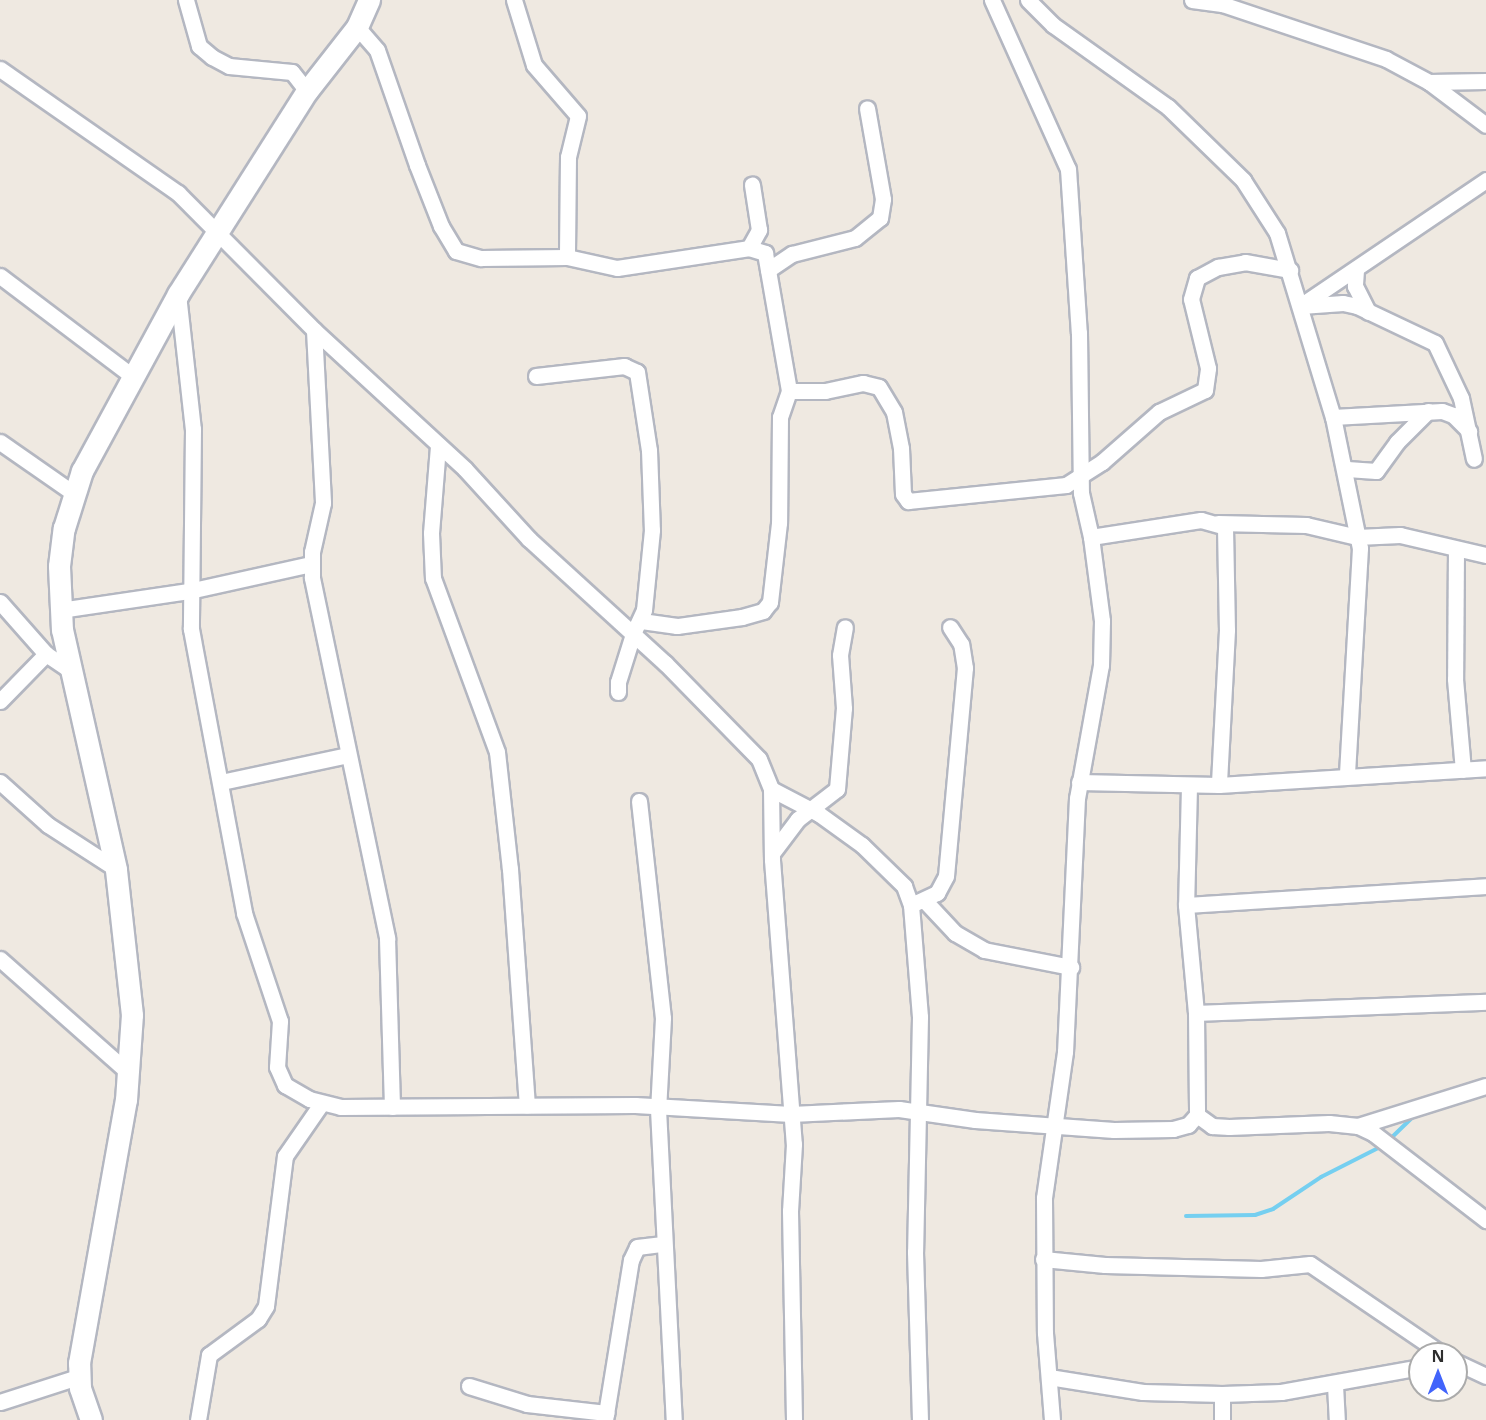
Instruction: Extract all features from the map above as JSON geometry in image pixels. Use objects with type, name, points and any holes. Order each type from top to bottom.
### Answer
[{"type":"street","points":[[186,0],[199,46],[212,57],[229,66],[292,72],[307,91]]},
{"type":"street","points":[[91,1420],[78,1377],[129,1073],[130,980],[116,869],[69,670],[60,610],[60,547],[73,493],[131,375],[178,294],[307,91],[357,27],[369,0]]},
{"type":"street","points":[[514,0],[534,65],[578,116],[568,157],[567,256]]},
{"type":"street","points":[[992,0],[1068,169],[1078,333],[1082,478],[1091,537],[1102,644],[1079,782],[1071,967],[1062,1082],[1044,1197],[1043,1259],[1052,1420]]},
{"type":"street","points":[[1028,0],[1053,25],[1168,107],[1243,180],[1277,233],[1301,306],[1347,469],[1352,526],[1357,537],[1360,558],[1347,776]]},
{"type":"street","points":[[1192,0],[1233,7],[1386,59],[1428,82],[1486,125]]},
{"type":"street","points":[[357,27],[376,50],[441,226],[456,252],[481,258],[567,256],[617,268],[749,248],[765,253],[789,391],[780,417],[777,553],[766,607],[742,617],[677,626],[637,628]]},
{"type":"street","points":[[0,69],[119,148],[178,193],[314,330],[438,446],[529,539],[637,628],[759,759],[771,789],[773,852],[791,1114],[794,1420]]},
{"type":"street","points":[[1428,82],[1486,81]]},
{"type":"street","points":[[768,270],[792,254],[855,238],[880,218],[883,199],[867,108]]},
{"type":"street","points":[[1301,306],[1486,180]]},
{"type":"street","points":[[749,248],[756,239],[760,220],[752,185]]},
{"type":"street","points":[[789,391],[825,391],[863,383],[879,387],[891,403],[897,426],[903,494],[908,501],[1053,488],[1082,478],[1152,417],[1199,396],[1208,385],[1208,369],[1191,299],[1197,278],[1204,271],[1245,262],[1290,270]]},
{"type":"street","points":[[1356,270],[1355,286],[1368,312]]},
{"type":"street","points":[[0,276],[131,375]]},
{"type":"street","points":[[178,294],[193,429],[195,545],[189,591],[191,629],[244,913],[280,1021],[278,1073],[297,1094],[321,1104],[392,1107],[527,1105],[791,1114],[918,1111],[975,1120],[1173,1129],[1188,1125],[1197,1115],[1196,1013],[1185,905],[1189,786]]},
{"type":"street","points":[[1301,306],[1343,303],[1435,343],[1461,398],[1474,459]]},
{"type":"street","points":[[314,330],[323,503],[311,564],[387,938],[392,1107]]},
{"type":"street","points":[[536,376],[624,366],[637,372],[652,486],[651,541],[637,628],[618,682],[618,692]]},
{"type":"street","points":[[1333,417],[1428,411],[1453,415],[1468,431]]},
{"type":"street","points":[[1347,469],[1376,471],[1397,442],[1428,411]]},
{"type":"street","points":[[0,442],[73,493]]},
{"type":"street","points":[[438,446],[431,533],[434,578],[496,752],[510,869],[527,1105]]},
{"type":"street","points":[[1091,537],[1187,521],[1306,525],[1357,537],[1400,536],[1486,555]]},
{"type":"street","points":[[1218,523],[1228,535],[1219,785]]},
{"type":"street","points":[[1456,549],[1455,679],[1463,770]]},
{"type":"street","points":[[60,610],[189,591],[311,564]]},
{"type":"street","points":[[0,602],[46,654],[69,670]]},
{"type":"street","points":[[773,852],[794,823],[837,789],[844,708],[840,655],[845,627]]},
{"type":"street","points":[[918,903],[937,892],[946,876],[960,754],[965,668],[961,644],[950,627]]},
{"type":"street","points":[[0,701],[46,654]]},
{"type":"street","points":[[221,782],[348,755]]},
{"type":"street","points":[[1079,782],[1219,785],[1486,768]]},
{"type":"street","points":[[0,782],[55,830],[116,869]]},
{"type":"street","points":[[771,789],[810,811],[878,859],[918,903],[955,933],[984,950],[1071,967]]},
{"type":"street","points":[[639,801],[663,1018],[658,1108],[663,1244],[674,1420]]},
{"type":"street","points":[[1185,905],[1486,886]]},
{"type":"street","points":[[918,903],[920,1017],[915,1252],[920,1420]]},
{"type":"street","points":[[0,959],[129,1073]]},
{"type":"street","points":[[1196,1013],[1486,1002]]},
{"type":"street","points":[[1358,1126],[1486,1086]]},
{"type":"street","points":[[198,1420],[209,1355],[258,1318],[266,1306],[285,1156],[321,1104]]},
{"type":"street","points":[[1197,1115],[1212,1125],[1229,1127],[1329,1123],[1358,1126],[1373,1133],[1486,1220]]},
{"type":"street","points":[[469,1386],[526,1404],[606,1417],[631,1260],[638,1247],[663,1244]]},
{"type":"street","points":[[1043,1259],[1105,1265],[1261,1269],[1310,1264],[1424,1342]]},
{"type":"street","points":[[1468,1368],[1486,1376]]},
{"type":"street","points":[[1049,1377],[1143,1392],[1222,1394],[1281,1392],[1408,1369]]},
{"type":"street","points":[[0,1402],[78,1377]]},
{"type":"street","points":[[1335,1384],[1337,1420]]},
{"type":"street","points":[[1222,1394],[1222,1420]]},
{"type":"waterway","points":[[1388,1141],[1415,1115]]},
{"type":"waterway","points":[[1186,1216],[1255,1215],[1273,1209],[1321,1177],[1382,1146]]}]
